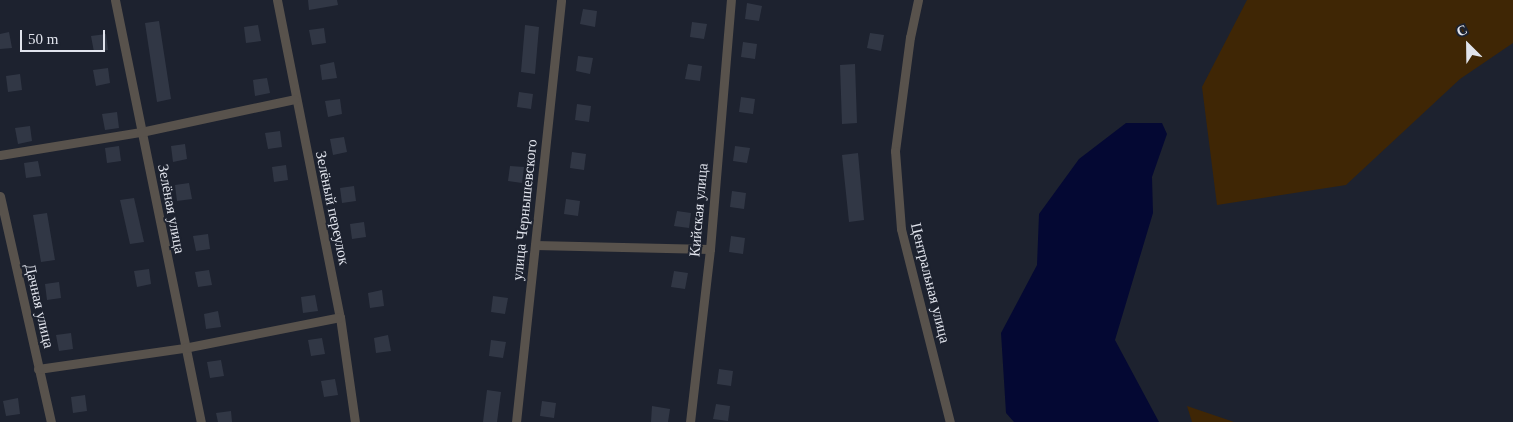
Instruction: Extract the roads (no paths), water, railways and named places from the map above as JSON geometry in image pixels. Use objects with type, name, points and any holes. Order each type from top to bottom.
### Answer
[{"type":"street","name":"Зелёная улица","points":[[115,0],[184,348],[201,422]]},
{"type":"street","name":"Зелёный переулок","points":[[276,0],[340,317],[355,422]]},
{"type":"street","name":"улица Чернышевского","points":[[516,422],[561,0]]},
{"type":"street","name":"Кийская улица","points":[[690,422],[710,250],[731,0]]},
{"type":"street","name":"Центральная улица","points":[[918,0],[910,37],[895,151],[901,228],[950,422]]},
{"type":"street","points":[[0,155],[141,132],[295,99]]},
{"type":"street","name":"Дачная улица","points":[[0,196],[51,422]]},
{"type":"street","points":[[535,244],[710,250]]},
{"type":"street","points":[[38,369],[184,348],[340,317]]}]
